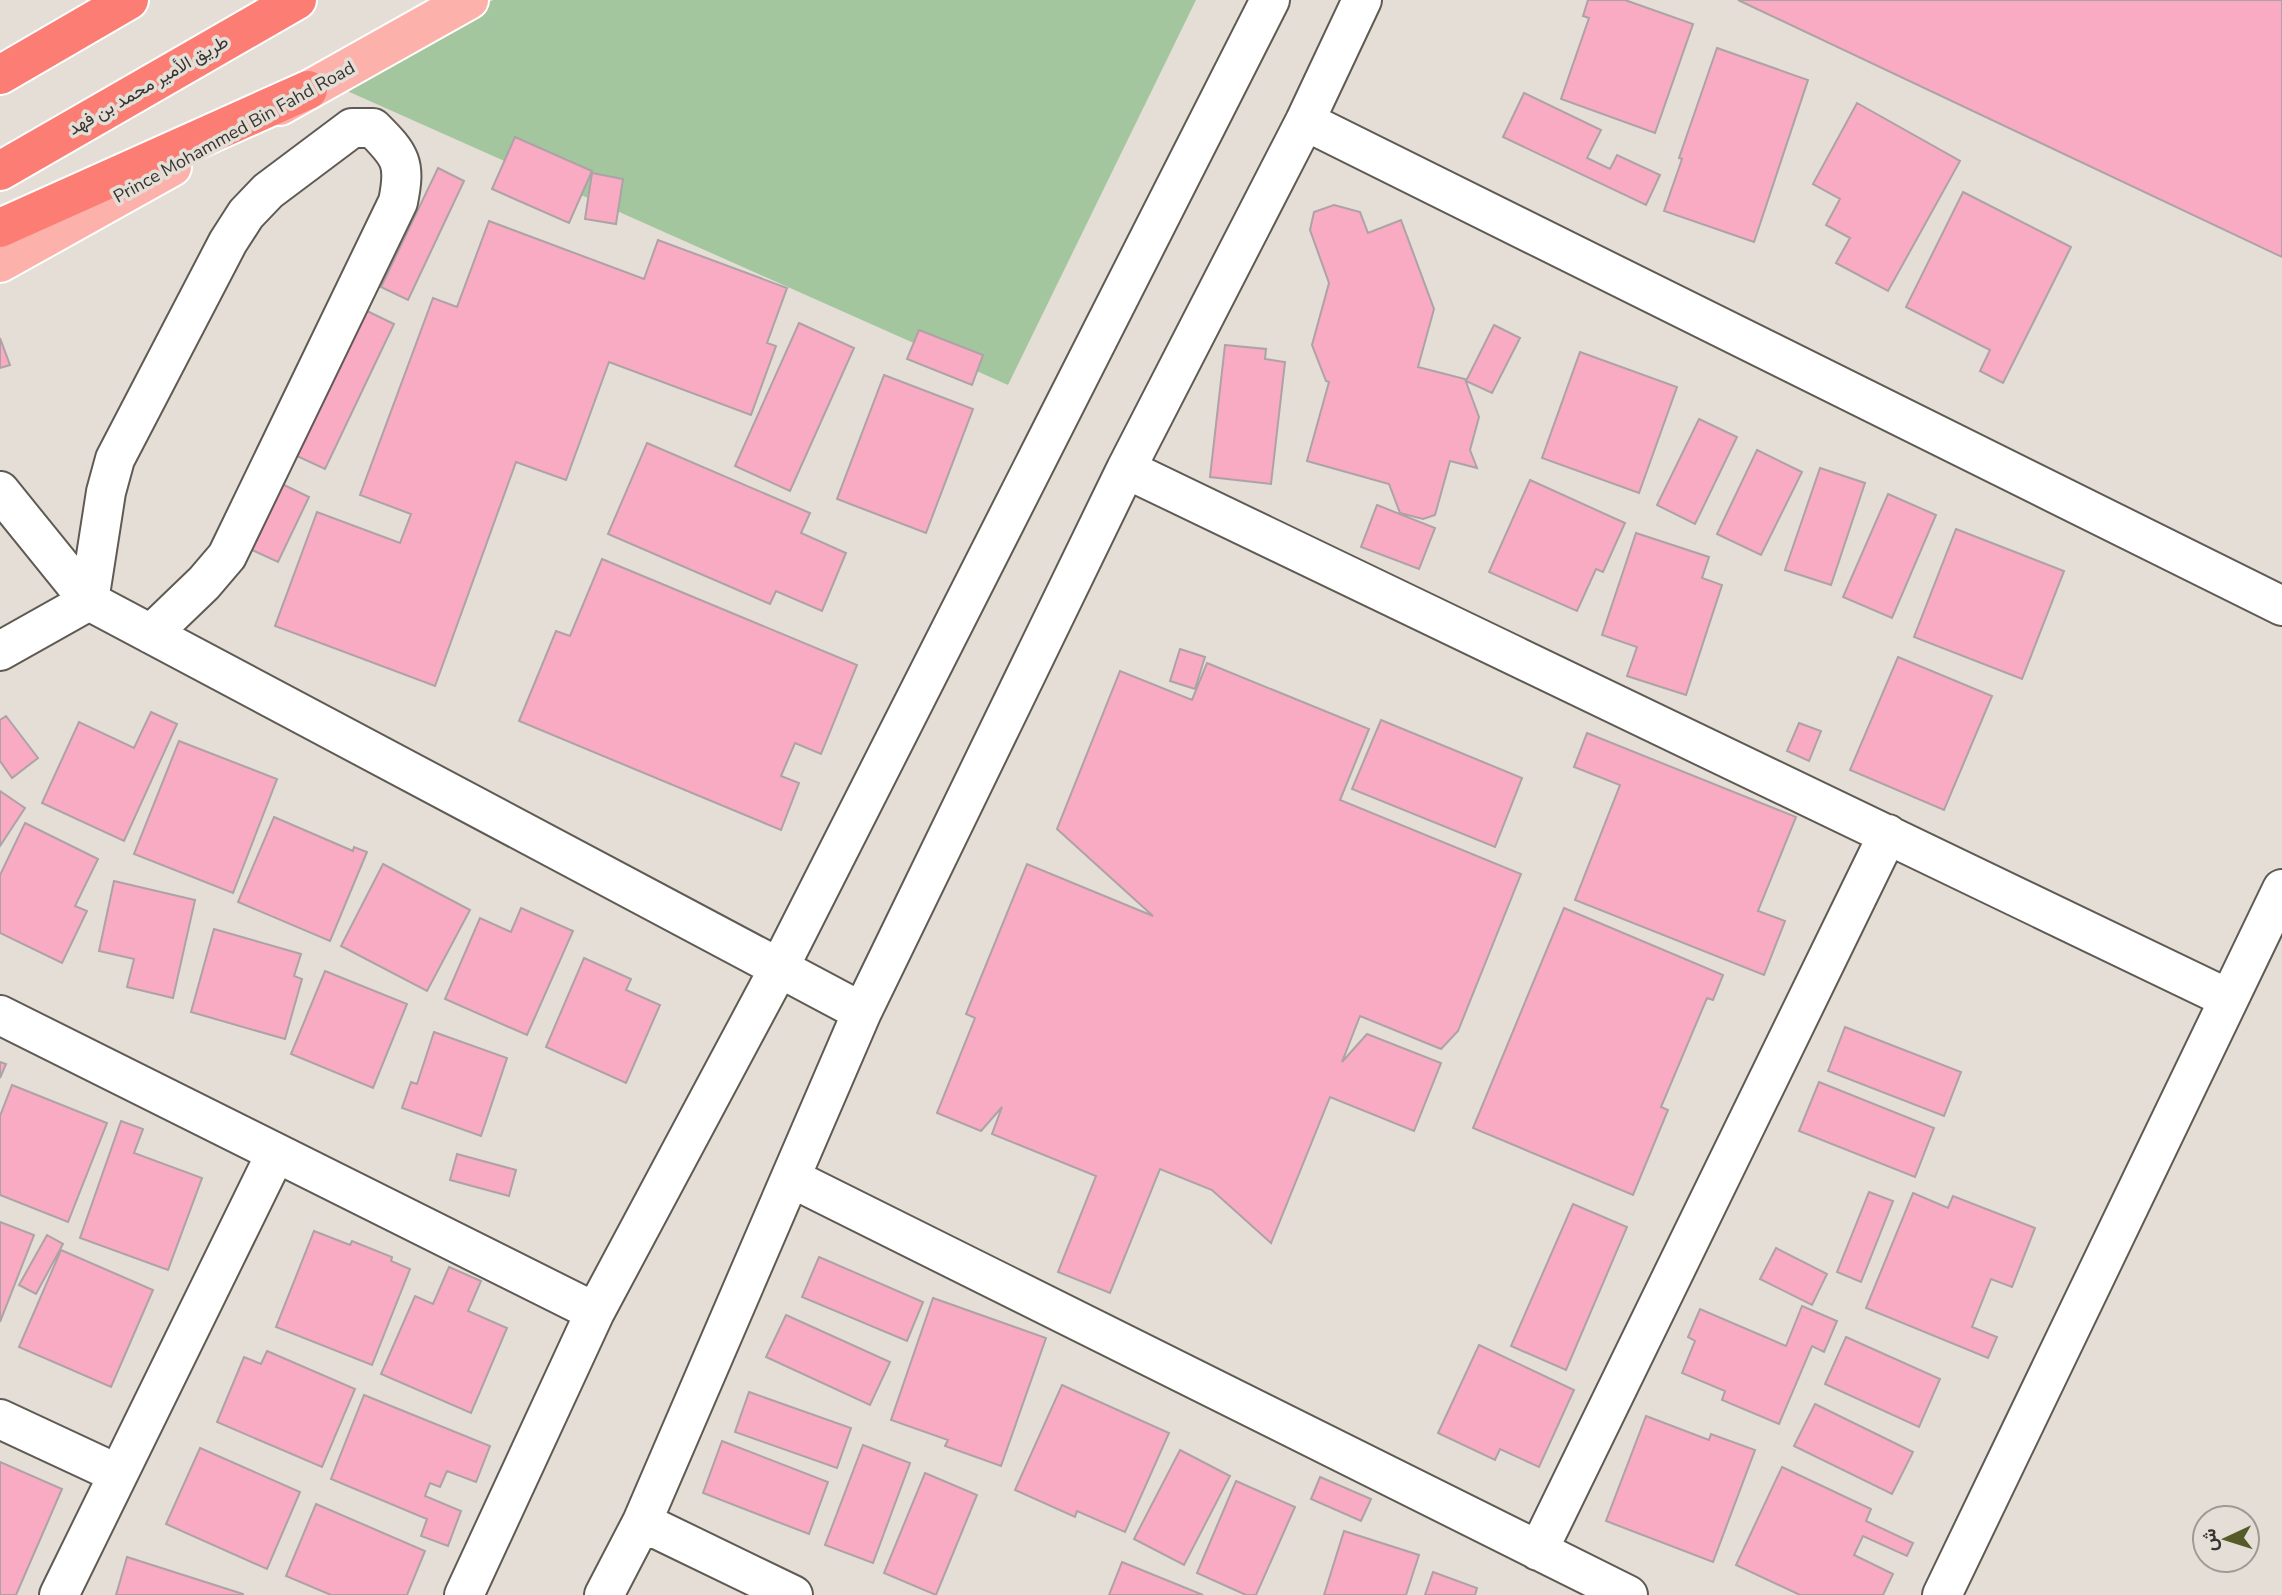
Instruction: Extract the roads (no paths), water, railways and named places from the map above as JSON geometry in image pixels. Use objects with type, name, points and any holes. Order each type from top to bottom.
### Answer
[{"type":"highway","points":[[0,75],[130,0]]},
{"type":"highway","name":"طريق الأمير محمد بن فهد","points":[[0,171],[296,0]]},
{"type":"highway","points":[[0,228],[308,90]]},
{"type":"main road","name":"Prince Mohammed Bin Fahd Road","points":[[0,263],[469,0]]},
{"type":"street","points":[[464,1595],[595,1311],[779,968],[1270,0]]},
{"type":"street","points":[[604,1595],[642,1522],[862,1012],[1126,469],[1305,121],[1362,0]]},
{"type":"street","points":[[1305,121],[2282,606]]},
{"type":"street","points":[[89,601],[106,492],[115,459],[228,242],[246,214],[268,191],[352,128],[373,128],[396,151],[403,176],[398,202],[227,556],[204,583],[151,634]]},
{"type":"street","points":[[1126,469],[2229,999]]},
{"type":"street","points":[[0,491],[89,601],[862,1012]]},
{"type":"street","points":[[0,651],[89,601]]},
{"type":"street","points":[[1538,1551],[1888,834]]},
{"type":"street","points":[[1942,1595],[2282,889]]},
{"type":"street","points":[[0,1015],[595,1311]]},
{"type":"street","points":[[59,1595],[276,1153]]},
{"type":"street","points":[[791,1178],[1628,1595]]},
{"type":"street","points":[[0,1419],[118,1474]]},
{"type":"street","points":[[642,1522],[793,1595]]}]
